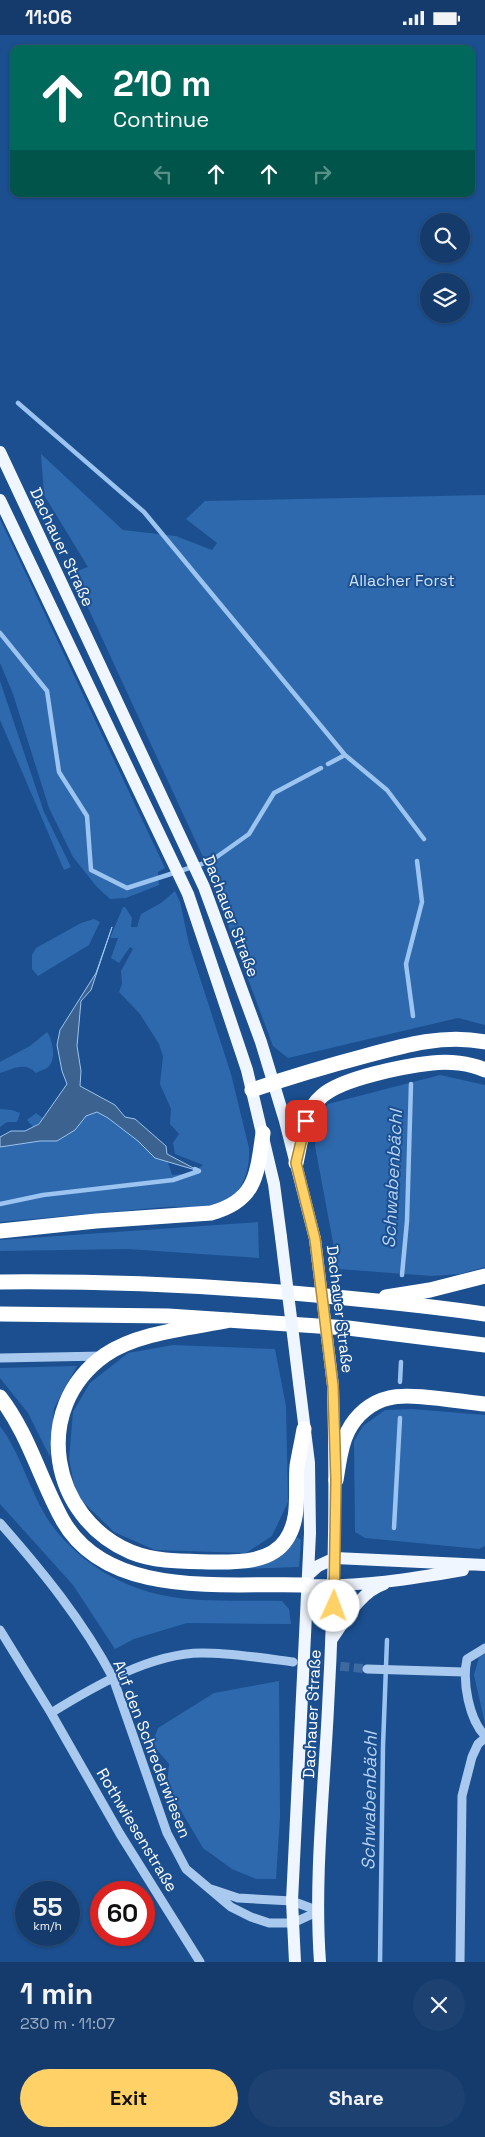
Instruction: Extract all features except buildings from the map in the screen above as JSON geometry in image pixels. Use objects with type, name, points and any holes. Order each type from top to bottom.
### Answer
[{"type":"highway","points":[[252,1090],[296,1074],[421,1041],[467,1039],[485,1043]]},
{"type":"highway","points":[[296,1163],[306,1121],[313,1107],[322,1095],[334,1088],[375,1074],[433,1063],[459,1063],[485,1070]]},
{"type":"highway","points":[[0,1231],[96,1221],[210,1213],[228,1208],[245,1197],[254,1179],[264,1133]]},
{"type":"highway","points":[[370,1300],[430,1290],[485,1276]]},
{"type":"highway","points":[[0,1282],[156,1283],[232,1287],[370,1300],[485,1314]]},
{"type":"highway","points":[[0,1314],[168,1315],[348,1328],[485,1345]]},
{"type":"highway","points":[[231,1320],[134,1341],[115,1349],[90,1367],[70,1395],[60,1429],[59,1463],[67,1491],[86,1520],[102,1535],[132,1552],[146,1557],[175,1561],[230,1562],[258,1559],[278,1548],[286,1540],[295,1517],[297,1467],[304,1429]]},
{"type":"highway","points":[[0,1397],[25,1438],[63,1521],[81,1544],[106,1561],[148,1578],[192,1584],[307,1580]]},
{"type":"highway","points":[[336,1480],[343,1443],[348,1431],[356,1418],[371,1405],[390,1397],[485,1404]]},
{"type":"main road","name":"Dachauer Straße","points":[[0,452],[204,887],[261,1042],[274,1083],[315,1239],[333,1386],[336,1480],[336,1558],[321,1843],[320,1962]]},
{"type":"main road","name":"Dachauer Straße","points":[[0,500],[188,894],[252,1090],[264,1133],[274,1184],[309,1463],[310,1533],[292,1901],[295,1962]]},
{"type":"main road","points":[[336,1558],[485,1566],[392,1581],[334,1586],[307,1580],[318,1566],[336,1558]]},
{"type":"main road","points":[[332,1639],[360,1600],[378,1585],[392,1581]]},
{"type":"street","points":[[0,1358],[104,1356]]},
{"type":"street","name":"Auf den Schrederwiesen","points":[[0,1523],[46,1575],[79,1620],[113,1678],[174,1849],[186,1869],[231,1907],[269,1923],[292,1923],[319,1911]]},
{"type":"street","name":"Rothwiesenstraße","points":[[0,1630],[51,1713],[120,1834],[200,1962]]},
{"type":"street","points":[[460,1962],[462,1796],[472,1757],[478,1744],[485,1737],[472,1716],[464,1672],[467,1659],[485,1648]]},
{"type":"street","points":[[51,1713],[113,1678],[162,1659],[200,1653],[293,1662]]},
{"type":"street","points":[[367,1669],[464,1672]]},
{"type":"street","name":"Auf den Schrederwiesen","points":[[206,1887],[238,1897],[292,1901],[319,1911]]},
{"type":"green space","name":"Allacher Forst","points":[[41,454],[123,530],[176,536],[212,550],[217,543],[186,519],[205,501],[485,495],[485,1025],[458,1018],[288,1058],[273,1046],[202,855],[72,573],[88,567],[44,495]]},
{"type":"green space","points":[[0,519],[165,868],[158,872],[159,885],[126,898],[110,899],[97,887],[73,857],[49,808],[13,694],[0,663]]},
{"type":"green space","points":[[0,681],[44,812],[71,867],[64,870],[0,720]]},
{"type":"green space","points":[[175,891],[180,902],[189,944],[231,1074],[249,1148],[247,1170],[242,1184],[238,1191],[226,1201],[212,1206],[165,1207],[0,1222],[0,1147],[40,1141],[57,1141],[75,1130],[86,1116],[97,1112],[138,1141],[155,1158],[168,1162],[172,1175],[193,1173],[203,1165],[175,1154],[173,1143],[179,1134],[170,1124],[171,1109],[160,1084],[163,1056],[159,1044],[140,1014],[119,992],[122,984],[121,971],[133,949],[130,947],[119,963],[111,958],[118,938],[110,938],[123,907],[125,907],[132,918],[131,927],[137,927],[141,914],[161,903]]},
{"type":"green space","points":[[94,919],[100,922],[89,945],[38,976],[32,969],[32,955],[36,948],[81,923]]},
{"type":"green space","points":[[47,1032],[51,1040],[53,1056],[47,1068],[36,1073],[28,1067],[19,1067],[0,1073],[0,1062],[30,1046]]},
{"type":"green space","points":[[440,1075],[485,1085],[485,1267],[460,1274],[432,1276],[338,1269],[315,1146],[318,1121],[328,1104]]},
{"type":"green space","points":[[0,1109],[20,1113],[17,1122],[7,1122],[0,1127]]},
{"type":"green space","points":[[36,1113],[44,1119],[33,1127],[27,1120]]},
{"type":"green space","points":[[258,1222],[259,1258],[127,1249],[0,1251],[0,1240]]},
{"type":"green space","points":[[173,1345],[275,1349],[286,1406],[288,1502],[272,1536],[246,1553],[155,1550],[114,1532],[76,1495],[69,1459],[73,1412],[90,1383],[128,1353]]},
{"type":"green space","points":[[77,1366],[54,1408],[50,1457],[28,1413],[0,1378],[0,1368]]},
{"type":"green space","points":[[412,1409],[485,1415],[485,1546],[479,1549],[365,1538],[355,1532],[354,1441],[363,1426],[385,1410]]},
{"type":"green space","points":[[0,1426],[8,1437],[37,1500],[51,1524],[73,1549],[99,1569],[129,1585],[145,1591],[176,1598],[282,1601],[289,1609],[291,1624],[187,1623],[134,1639],[115,1649],[73,1585],[0,1504]]},
{"type":"green space","points":[[297,1537],[301,1540],[299,1567],[202,1570],[282,1553]]},
{"type":"green space","points":[[485,1654],[485,1724],[474,1675],[479,1657]]},
{"type":"green space","points":[[279,1681],[280,1817],[276,1879],[256,1879],[232,1869],[203,1848],[167,1787],[169,1764],[152,1744],[158,1728],[214,1693]]},
{"type":"shaded area","points":[[112,927],[91,990],[81,1001],[77,1046],[81,1071],[80,1086],[115,1105],[125,1117],[135,1119],[166,1146],[167,1154],[199,1171],[155,1158],[138,1141],[97,1112],[86,1116],[75,1130],[57,1141],[40,1141],[0,1147],[0,1137],[11,1131],[25,1131],[39,1124],[67,1084],[62,1071],[57,1045],[60,1030],[96,973]]},
{"type":"waterway","points":[[18,403],[144,512],[345,755]]},
{"type":"waterway","name":"Schwabenbächl","points":[[0,633],[47,691],[59,772],[87,816],[91,870],[127,888],[211,861],[249,834],[274,793],[321,768]]},
{"type":"waterway","name":"Schwabenbächl","points":[[328,764],[345,755],[387,790],[424,839]]},
{"type":"waterway","name":"Schwabenbächl","points":[[413,1016],[406,964],[422,902],[417,861]]},
{"type":"waterway","name":"Schwabenbächl","points":[[402,1275],[407,1221],[411,1084]]},
{"type":"waterway","points":[[0,1204],[43,1195],[173,1180],[199,1171],[195,1169]]},
{"type":"waterway","name":"Schwabenbächl","points":[[400,1382],[401,1362]]},
{"type":"waterway","name":"Schwabenbächl","points":[[394,1528],[400,1418]]},
{"type":"waterway","name":"Schwabenbächl","points":[[380,1962],[383,1746],[387,1640]]},
{"type":"tunnel","points":[[300,1662],[367,1669]]},
{"type":"route","points":[[306,1121],[296,1163],[315,1239],[333,1386],[336,1480],[334,1606]]}]
